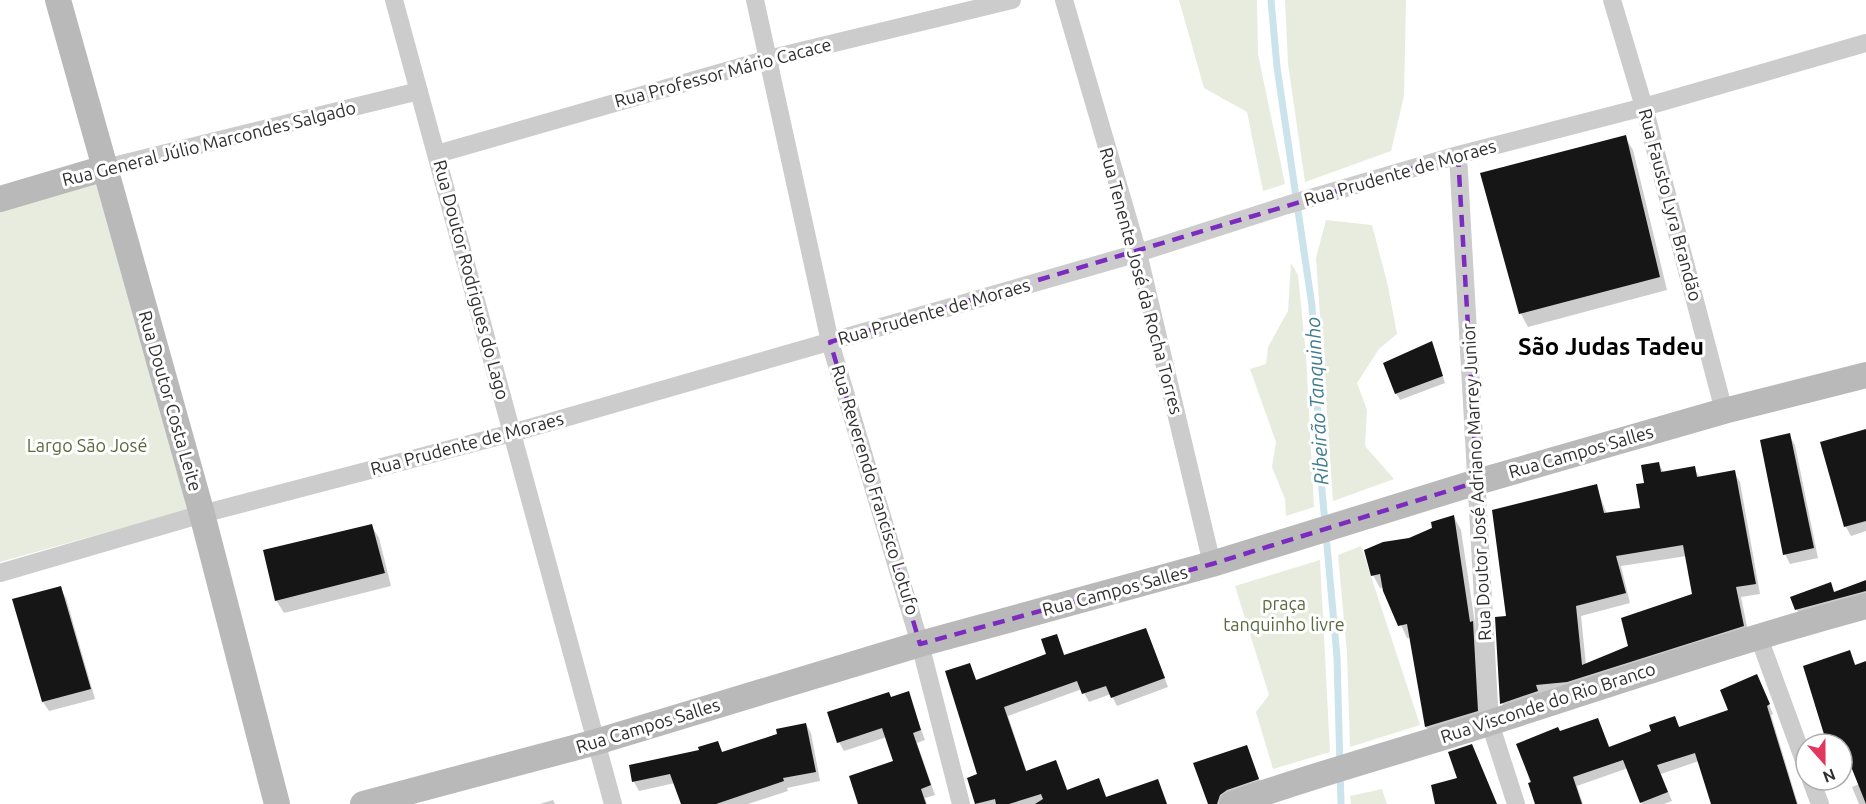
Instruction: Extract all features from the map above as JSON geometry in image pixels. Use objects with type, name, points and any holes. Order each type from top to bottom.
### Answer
[{"type":"street","name":"Rua Doutor Costa Leite","points":[[58,0],[202,514],[277,804]]},
{"type":"street","name":"Rua Doutor Rodrigues do Lago","points":[[394,0],[613,804]]},
{"type":"street","name":"Rua Reverendo Francisco Lotufo","points":[[755,0],[830,342],[920,644],[961,804]]},
{"type":"street","name":"Rua Professor Mário Cacace","points":[[437,154],[768,59],[1012,0]]},
{"type":"street","name":"Rua Tenente José da Rocha Torres","points":[[1064,0],[1138,253],[1212,564]]},
{"type":"street","name":"Rua Fausto Lyra Brandão","points":[[1612,0],[1644,107],[1724,411]]},
{"type":"street","name":"Rua Prudente de Moraes","points":[[0,573],[202,514],[512,433],[1138,253],[1287,205],[1458,155],[1644,107],[1866,43]]},
{"type":"street","name":"Rua General Júlio Marcondes Salgado","points":[[0,200],[105,168],[419,91]]},
{"type":"street","name":"Rua Doutor José Adriano Marrey Junior","points":[[1458,155],[1490,723],[1516,804]]},
{"type":"street","name":"Rua Campos Salles","points":[[363,804],[596,742],[920,644],[1212,564],[1477,482],[1724,411],[1866,375]]},
{"type":"street","name":"Rua Visconde do Rio Branco","points":[[1232,804],[1307,777],[1490,723],[1758,635],[1866,606]]},
{"type":"street","points":[[1758,635],[1794,733]]},
{"type":"highlighted area","points":[[1458,155],[1477,482],[1212,564],[920,644],[830,342]]},
{"type":"green space","points":[[1179,0],[1257,0],[1258,54],[1285,184],[1263,191],[1247,112],[1204,88]]},
{"type":"green space","points":[[1285,0],[1406,0],[1404,96],[1391,151],[1305,182],[1288,64]]},
{"type":"green space","name":"Largo São José","points":[[96,179],[197,507],[0,562],[0,208]]},
{"type":"green space","points":[[1326,220],[1372,225],[1388,286],[1397,334],[1379,349],[1357,383],[1367,410],[1365,446],[1394,479],[1333,501],[1316,258]]},
{"type":"green space","points":[[1291,263],[1298,275],[1306,355],[1314,507],[1286,516],[1285,499],[1272,467],[1276,442],[1250,369],[1266,364],[1268,347],[1288,311]]},
{"type":"green space","points":[[1361,546],[1420,725],[1350,747],[1347,653],[1338,555]]},
{"type":"green space","name":"praça tanquinho livre","points":[[1320,560],[1330,752],[1273,769],[1256,712],[1269,695],[1235,586]]},
{"type":"green space","points":[[1382,789],[1387,804],[1351,804],[1350,796]]},
{"type":"building","points":[[1626,135],[1660,277],[1519,314],[1480,173]]},
{"type":"building","points":[[1432,341],[1443,376],[1395,394],[1383,363]]},
{"type":"building","points":[[1866,429],[1866,521],[1844,527],[1820,442]]},
{"type":"building","points":[[1790,433],[1814,548],[1783,555],[1760,440]]},
{"type":"building","points":[[1659,462],[1661,472],[1695,466],[1697,477],[1735,470],[1756,584],[1736,587],[1744,626],[1567,682],[1536,685],[1538,691],[1500,704],[1495,617],[1506,616],[1492,510],[1597,484],[1604,513],[1640,508],[1636,484],[1644,483],[1641,465]],"holes":[[[1683,545],[1692,594],[1621,618],[1628,646],[1582,665],[1576,606],[1626,593],[1616,556]]]},
{"type":"building","points":[[1454,515],[1470,622],[1473,621],[1478,711],[1425,727],[1407,624],[1398,626],[1383,591],[1380,574],[1371,576],[1364,550],[1383,542],[1409,538],[1432,528],[1431,522]]},
{"type":"building","points":[[372,524],[385,573],[275,601],[263,550]]},
{"type":"building","points":[[1866,580],[1866,591],[1795,610],[1790,597],[1831,582],[1834,592]]},
{"type":"building","points":[[61,586],[91,689],[42,702],[12,599]]},
{"type":"building","points":[[1146,628],[1165,678],[1111,698],[1106,686],[1082,694],[1077,681],[1004,707],[1026,771],[1056,760],[1067,790],[1099,778],[1106,797],[1158,779],[1167,804],[1035,804],[1043,799],[1041,794],[1009,804],[996,804],[995,799],[975,804],[967,778],[977,774],[945,671],[970,663],[976,680],[1046,654],[1041,639],[1057,634],[1064,655]]},
{"type":"building","points":[[1850,650],[1855,665],[1866,661],[1866,804],[1854,774],[1854,732],[1823,732],[1803,666]]},
{"type":"building","points":[[1757,674],[1770,704],[1767,706],[1797,804],[1711,804],[1695,753],[1657,765],[1668,792],[1640,803],[1623,760],[1573,777],[1582,804],[1535,804],[1528,783],[1531,782],[1516,744],[1558,727],[1560,731],[1598,718],[1609,747],[1651,731],[1649,725],[1675,716],[1679,727],[1728,710],[1720,690]]},
{"type":"building","points":[[909,691],[921,730],[913,733],[931,785],[921,789],[926,804],[858,804],[849,776],[893,761],[882,728],[837,743],[827,712],[889,692],[891,697]]},
{"type":"building","points":[[806,723],[816,772],[783,778],[784,781],[716,804],[681,804],[670,774],[632,782],[629,765],[699,750],[698,747],[718,741],[722,752],[777,734],[776,729]]},
{"type":"building","points":[[1472,744],[1497,804],[1435,804],[1431,785],[1457,778],[1448,752]]},
{"type":"building","points":[[1247,745],[1259,779],[1227,790],[1220,795],[1217,804],[1208,804],[1193,763]]},
{"type":"waterway","name":"Ribeirão Tanquinho","points":[[1271,0],[1277,67],[1312,306],[1322,490],[1337,657],[1341,804]]},
{"type":"district","name":"São Judas Tadeu","points":[[1611,347]]}]
